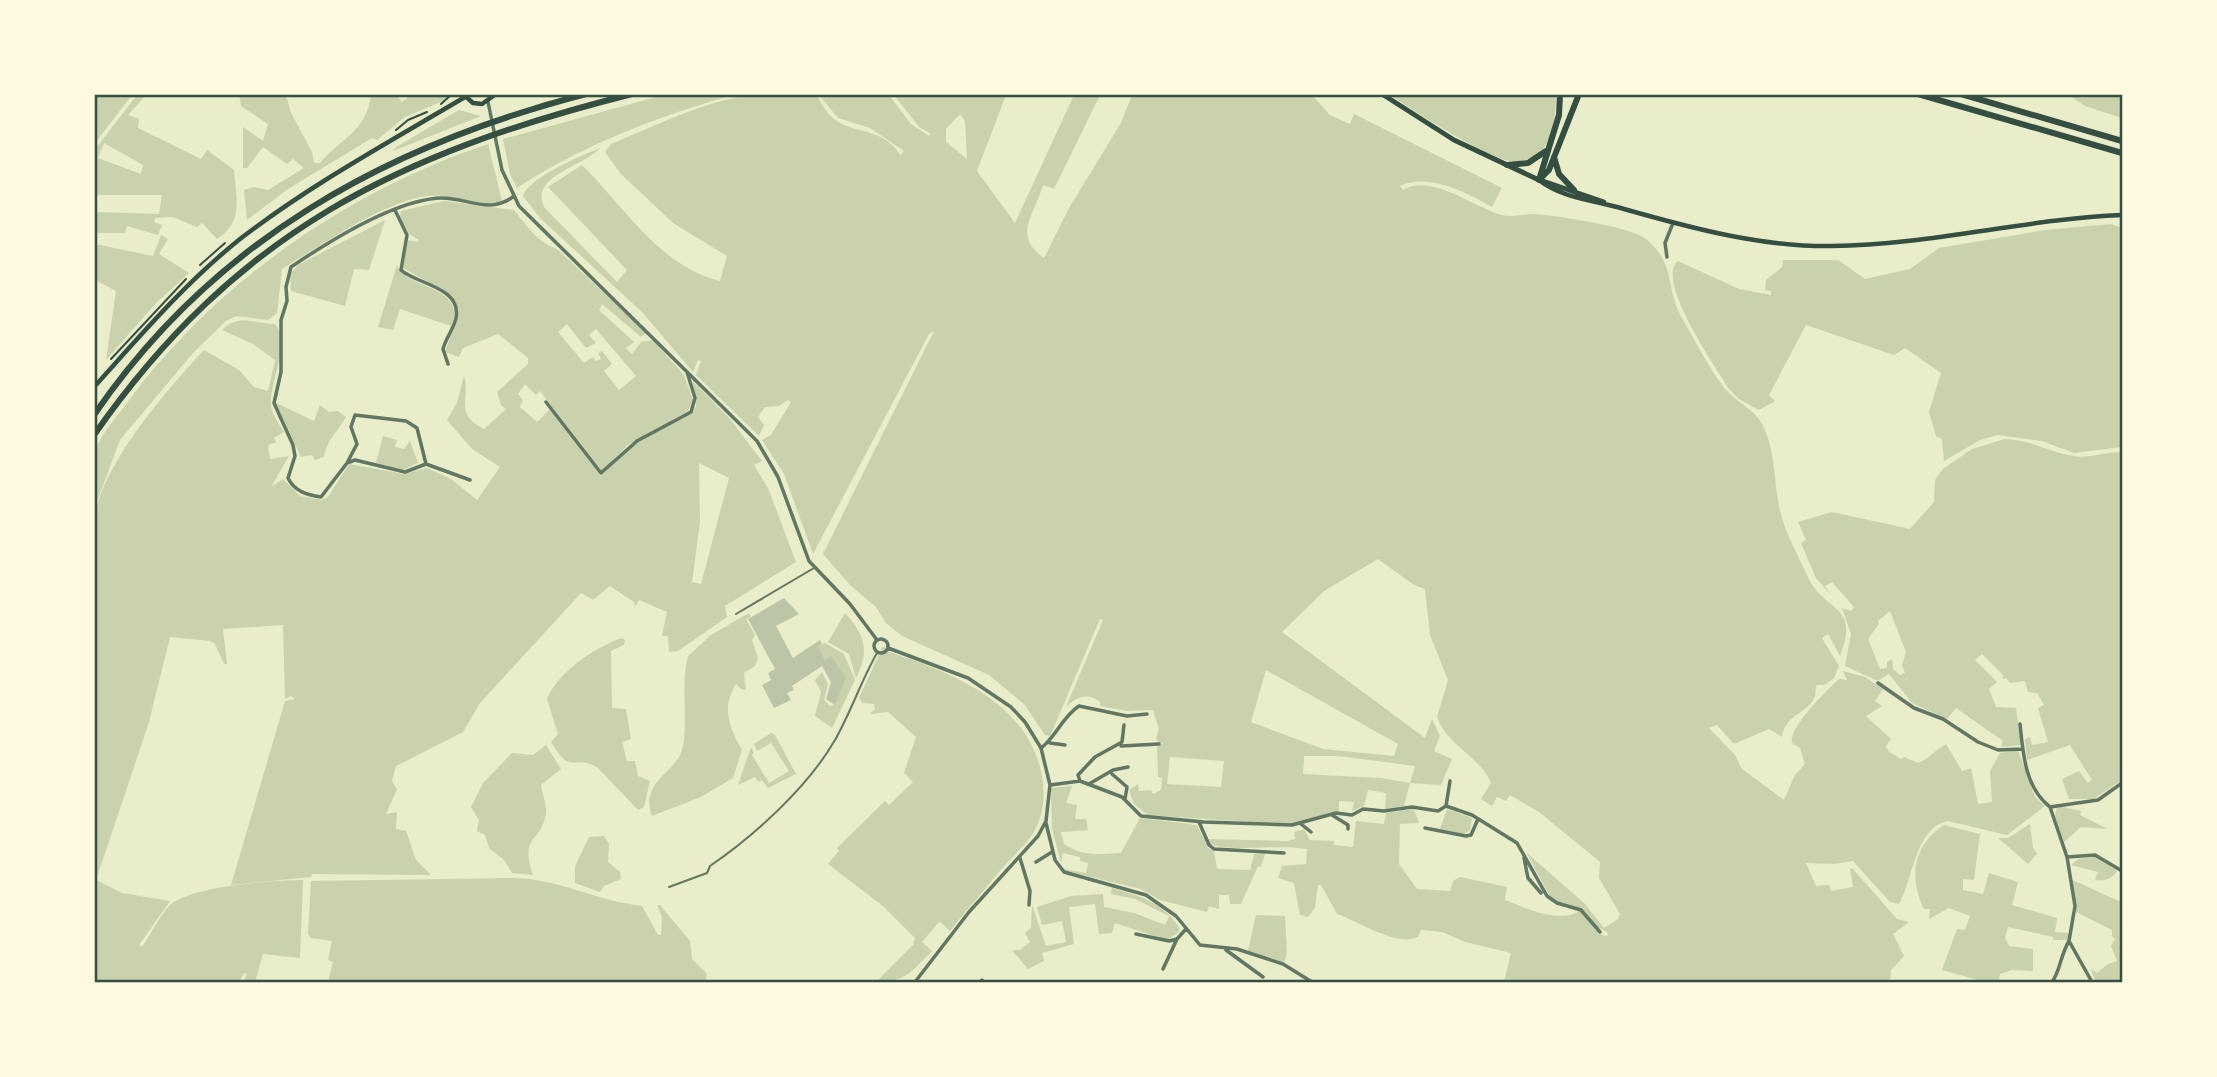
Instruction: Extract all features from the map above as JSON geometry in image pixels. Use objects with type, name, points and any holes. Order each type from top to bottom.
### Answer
[{"type":"highway","points":[[94,415],[156,335],[232,265],[314,205],[408,153],[475,127],[586,94]]},
{"type":"highway","points":[[94,435],[162,347],[220,289],[310,221],[412,165],[472,141],[632,94]]},
{"type":"highway","points":[[1539,180],[1559,115],[1560,94]]},
{"type":"highway","points":[[1539,180],[1549,170],[1579,94]]},
{"type":"highway","points":[[1918,94],[2123,153]]},
{"type":"highway","points":[[1961,94],[2123,141]]},
{"type":"highway","points":[[1507,165],[1528,163],[1547,150]]},
{"type":"highway","points":[[1554,157],[1559,174],[1574,190]]},
{"type":"main road","points":[[94,387],[178,294],[240,240],[310,191],[464,96],[478,104],[488,102],[496,94]]},
{"type":"main road","points":[[1382,94],[1454,140],[1562,193],[1673,223],[1745,238],[1831,246],[1879,244],[2026,222],[2123,215]]},
{"type":"main road","points":[[1539,180],[1574,190],[1609,205]]},
{"type":"street","points":[[488,102],[502,170],[514,196],[535,224],[741,425],[769,459],[797,533],[815,567],[877,640],[886,641],[888,648]]},
{"type":"street","points":[[426,464],[417,428],[406,421],[355,415],[351,420],[357,444],[347,463],[321,497],[295,489],[288,478],[295,456],[293,445],[274,403],[281,372],[281,320],[288,301],[288,274],[299,262],[394,210],[416,202],[444,198],[491,206],[501,205],[514,196]]},
{"type":"street","points":[[394,210],[407,235],[401,270],[447,295],[456,308],[457,317],[443,349],[448,363]]},
{"type":"street","points":[[1667,257],[1665,243],[1673,223]]},
{"type":"street","points":[[546,402],[601,473],[637,441],[691,412],[695,404],[686,370]]},
{"type":"street","points":[[347,463],[355,460],[405,472],[426,464],[470,480]]},
{"type":"street","points":[[877,640],[873,646],[877,653],[883,653],[888,648]]},
{"type":"street","points":[[888,648],[968,678],[993,692],[1025,722],[1041,748],[1050,785],[1046,821],[1052,852],[1064,872],[1146,895],[1171,911],[1200,945],[1225,948],[1283,964],[1312,982]]},
{"type":"street","points":[[1878,683],[1914,708],[1943,719],[1978,742],[1998,750],[2023,749]]},
{"type":"street","points":[[1041,748],[1050,743],[1067,716],[1079,706],[1119,715],[1147,714]]},
{"type":"street","points":[[2020,724],[2023,749],[2036,793],[2050,807],[2067,858],[2075,906],[2070,941],[2059,956],[2057,976],[2052,982]]},
{"type":"street","points":[[1118,746],[1124,736],[1124,725]]},
{"type":"street","points":[[1050,743],[1065,745]]},
{"type":"street","points":[[1080,781],[1078,775],[1095,757],[1118,746],[1159,744]]},
{"type":"street","points":[[1089,784],[1128,767]]},
{"type":"street","points":[[1111,773],[1127,787],[1125,799]]},
{"type":"street","points":[[1050,785],[1080,781],[1089,784],[1125,799],[1141,816],[1199,822],[1301,824],[1332,815],[1352,815],[1363,809],[1384,811],[1412,807],[1438,811],[1446,806],[1450,781]]},
{"type":"street","points":[[2050,807],[2098,800],[2123,783]]},
{"type":"street","points":[[1446,806],[1478,819],[1517,843],[1547,896],[1557,903],[1580,910],[1600,932]]},
{"type":"street","points":[[1332,815],[1348,825],[1348,829]]},
{"type":"street","points":[[1425,828],[1466,836],[1471,835],[1478,819]]},
{"type":"street","points":[[913,982],[969,912],[1020,858],[1046,821]]},
{"type":"street","points":[[1199,822],[1209,845],[1214,849],[1284,853]]},
{"type":"street","points":[[1301,824],[1311,832]]},
{"type":"street","points":[[1036,862],[1052,852]]},
{"type":"street","points":[[2067,858],[2095,855],[2123,871]]},
{"type":"street","points":[[1524,856],[1528,878],[1541,893]]},
{"type":"street","points":[[1020,858],[1030,891],[1029,905]]},
{"type":"street","points":[[1163,969],[1177,939],[1186,929]]},
{"type":"street","points":[[1136,934],[1170,941],[1177,939]]},
{"type":"street","points":[[2070,941],[2092,982]]},
{"type":"street","points":[[1225,948],[1263,977]]},
{"type":"lane","points":[[736,614],[815,567]]},
{"type":"lane","points":[[669,887],[707,873],[710,866],[774,813],[800,785],[834,742],[877,653]]},
{"type":"green space","points":[[667,94],[734,95],[677,112],[622,133],[568,158],[517,188],[510,174],[503,139]]},
{"type":"green space","points":[[758,94],[816,94],[833,119],[879,136],[900,155],[904,151],[870,128],[838,118],[819,95],[889,95],[911,124],[929,136],[930,133],[919,127],[894,95],[1006,95],[977,171],[1015,223],[1074,95],[1100,95],[1054,189],[1043,185],[1028,224],[1029,241],[1034,250],[1044,258],[1069,208],[1121,123],[1132,95],[1312,95],[1330,115],[1350,124],[1354,114],[1502,188],[1492,207],[1460,191],[1435,183],[1411,182],[1400,186],[1403,190],[1414,186],[1439,188],[1501,215],[1533,214],[1574,219],[1625,230],[1646,239],[1662,257],[1677,307],[1712,370],[1728,392],[1755,414],[1763,426],[1771,447],[1781,514],[1789,538],[1815,589],[1838,610],[1846,626],[1840,656],[1828,634],[1822,638],[1839,666],[1834,678],[1824,685],[1817,685],[1812,701],[1792,718],[1782,737],[1769,729],[1734,744],[1717,725],[1709,728],[1735,755],[1742,769],[1784,800],[1795,775],[1805,764],[1800,748],[1792,743],[1792,736],[1833,684],[1839,679],[1847,680],[1843,671],[1865,677],[1883,689],[1875,701],[1882,706],[1866,716],[1891,739],[1886,746],[1888,751],[1901,759],[1904,757],[1918,763],[1946,744],[1962,771],[1971,768],[1978,804],[1992,802],[1990,771],[2000,753],[2018,750],[2035,797],[2045,806],[2007,835],[1948,821],[1937,825],[1928,833],[1916,856],[1899,904],[1890,902],[1853,861],[1833,864],[1806,863],[1816,886],[1829,885],[1831,891],[1853,887],[1850,868],[1853,869],[1897,919],[1909,922],[1893,934],[1904,956],[1891,970],[1890,982],[1504,982],[1511,953],[1465,942],[1442,932],[1421,930],[1418,937],[1409,939],[1388,936],[1337,914],[1321,885],[1318,885],[1315,908],[1308,917],[1300,915],[1294,883],[1278,878],[1282,866],[1306,864],[1307,849],[1224,847],[1212,845],[1207,839],[1288,841],[1295,839],[1294,832],[1304,829],[1310,840],[1334,841],[1334,845],[1353,847],[1356,821],[1384,824],[1386,813],[1414,809],[1419,823],[1400,824],[1399,864],[1417,889],[1450,891],[1453,881],[1460,877],[1507,887],[1505,900],[1553,916],[1571,915],[1580,911],[1599,934],[1607,936],[1608,933],[1595,925],[1585,911],[1557,902],[1549,895],[1526,852],[1585,904],[1604,928],[1618,919],[1620,914],[1599,878],[1600,862],[1539,812],[1510,795],[1506,801],[1497,797],[1492,806],[1481,799],[1491,783],[1479,766],[1449,736],[1437,717],[1448,680],[1430,635],[1425,589],[1414,585],[1378,559],[1324,591],[1282,632],[1425,738],[1432,719],[1440,736],[1434,751],[1452,759],[1441,785],[1410,783],[1404,806],[1385,809],[1386,793],[1368,790],[1364,806],[1352,811],[1354,802],[1339,801],[1339,811],[1302,822],[1280,824],[1148,815],[1134,804],[1129,790],[1138,784],[1139,791],[1151,790],[1153,794],[1161,790],[1162,778],[1158,777],[1157,747],[1163,743],[1158,743],[1156,739],[1159,729],[1153,710],[1127,711],[1100,706],[1100,702],[1091,697],[1078,698],[1066,707],[1103,620],[1100,619],[1050,736],[1045,735],[1024,704],[989,675],[902,636],[886,623],[876,607],[851,586],[823,554],[934,331],[929,334],[813,554],[784,474],[762,440],[771,435],[791,402],[788,400],[779,406],[765,407],[758,417],[764,425],[759,436],[696,375],[701,361],[698,360],[693,372],[642,312],[541,219],[523,196],[527,189],[545,175],[600,148],[551,179],[544,187],[544,207],[617,282],[627,270],[548,187],[582,165],[661,249],[699,274],[720,281],[727,256],[673,223],[621,174],[605,152],[611,144],[679,115],[732,98]],"holes":[[[960,114],[965,121],[967,159],[946,142],[946,129]],[[1266,670],[1398,744],[1394,756],[1323,749],[1251,722]],[[1304,756],[1339,756],[1415,766],[1410,783],[1381,778],[1303,774]],[[1170,757],[1224,761],[1221,787],[1167,784]]]},
{"type":"green space","points":[[94,95],[132,95],[95,143]]},
{"type":"green space","points":[[137,95],[146,95],[128,115],[139,119],[138,128],[201,159],[207,150],[234,170],[237,200],[231,225],[217,239],[202,223],[197,227],[173,217],[155,218],[154,222],[162,225],[158,235],[127,226],[125,233],[95,233],[95,212],[159,214],[162,195],[95,195],[96,148]],"holes":[[[104,143],[143,165],[141,174],[98,158]]]},
{"type":"green space","points":[[239,95],[286,95],[291,113],[312,152],[314,163],[320,163],[359,126],[369,107],[371,95],[397,95],[402,102],[408,97],[406,95],[449,95],[443,101],[405,117],[377,140],[372,138],[288,189],[247,220],[244,190],[254,187],[268,190],[304,168],[293,159],[287,164],[263,147],[247,168],[243,168],[243,127],[263,141],[268,124],[241,106]]},
{"type":"green space","points":[[1391,95],[1556,95],[1553,128],[1547,144],[1537,155],[1520,161],[1510,161],[1468,143]]},
{"type":"green space","points":[[2069,95],[2122,95],[2122,118],[2085,106]]},
{"type":"green space","points":[[459,110],[481,116],[393,151],[396,147]]},
{"type":"green space","points":[[488,144],[502,201],[484,203],[446,196],[410,200],[372,215],[282,269],[277,313],[268,320],[236,316],[226,321],[193,353],[120,440],[95,507],[93,467],[100,440],[164,357],[203,317],[289,245],[336,215],[385,187]]},
{"type":"green space","points":[[444,201],[514,210],[538,238],[557,249],[647,333],[641,337],[602,304],[599,310],[634,342],[626,348],[632,354],[641,342],[653,340],[684,375],[693,400],[688,411],[628,445],[602,471],[540,391],[536,395],[525,384],[518,394],[523,400],[520,407],[537,422],[550,409],[601,476],[632,446],[691,413],[696,406],[693,381],[730,419],[762,461],[754,465],[768,488],[796,562],[725,606],[727,617],[678,651],[669,652],[668,636],[662,636],[667,612],[639,600],[635,607],[634,602],[610,586],[593,600],[581,593],[480,703],[463,732],[396,766],[392,781],[397,789],[386,814],[397,812],[396,829],[406,831],[416,860],[431,875],[312,874],[311,877],[231,885],[285,701],[295,699],[291,696],[285,699],[283,625],[223,629],[227,664],[224,664],[215,644],[210,641],[170,637],[149,722],[96,880],[122,893],[170,901],[139,945],[142,947],[165,910],[179,899],[233,885],[303,880],[300,958],[263,954],[255,982],[243,982],[247,974],[244,973],[239,982],[95,982],[95,517],[110,475],[155,406],[204,350],[239,370],[254,387],[268,391],[275,360],[253,344],[222,330],[241,321],[275,324],[280,332],[281,342],[271,407],[284,432],[274,438],[276,442],[268,445],[270,459],[289,456],[271,487],[283,479],[300,496],[322,500],[328,497],[349,464],[404,474],[427,468],[451,479],[477,500],[500,467],[472,449],[447,420],[457,403],[464,376],[466,411],[475,423],[484,429],[506,409],[501,405],[497,392],[528,364],[528,358],[498,334],[463,348],[459,357],[445,352],[453,329],[456,305],[441,289],[403,268],[408,240],[419,240],[409,234],[400,217],[401,211]],"holes":[[[567,324],[586,348],[596,343],[589,335],[596,329],[636,376],[619,390],[604,371],[612,364],[602,351],[598,353],[601,359],[596,361],[593,357],[584,363],[558,332]],[[699,463],[729,478],[701,584],[692,582],[700,522]]]},
{"type":"green space","points":[[385,220],[369,270],[354,269],[345,306],[291,291],[290,274],[298,265]]},
{"type":"green space","points":[[2111,224],[2122,228],[2122,447],[2074,453],[2042,441],[1998,435],[1980,440],[1944,461],[1942,439],[1936,436],[1929,412],[1941,373],[1905,348],[1894,355],[1806,325],[1769,395],[1775,401],[1759,410],[1739,399],[1729,389],[1690,324],[1674,286],[1673,271],[1678,261],[1739,289],[1771,295],[1771,291],[1765,290],[1766,280],[1782,267],[1783,260],[1838,260],[1865,279],[1910,269],[1939,248],[2046,230]]},
{"type":"green space","points":[[161,235],[168,239],[159,254],[189,273],[156,303],[106,360],[116,291],[95,280],[95,244],[153,256]]},
{"type":"green space","points":[[397,265],[402,273],[411,279],[444,295],[451,303],[454,313],[451,326],[400,309],[393,330],[378,327]]},
{"type":"green space","points":[[276,403],[314,421],[320,405],[329,412],[338,411],[346,417],[330,440],[324,457],[315,460],[312,455],[301,457]]},
{"type":"green space","points":[[383,436],[397,440],[395,447],[404,449],[410,441],[418,463],[403,470],[376,463]]},
{"type":"green space","points":[[2005,439],[2080,457],[2122,452],[2122,780],[2093,799],[2069,799],[2062,779],[2079,771],[2088,783],[2092,780],[2070,745],[2027,760],[2025,739],[2030,737],[2032,745],[2048,742],[2038,708],[2044,705],[2037,693],[2028,692],[2025,681],[2010,683],[2006,678],[2002,679],[2004,676],[1982,654],[1975,660],[1997,682],[1989,689],[1996,707],[2016,708],[2021,745],[2001,747],[2003,741],[1956,708],[1947,719],[1912,703],[1889,674],[1878,681],[1845,666],[1851,634],[1842,608],[1851,611],[1854,607],[1832,582],[1825,586],[1830,594],[1816,578],[1801,543],[1806,540],[1798,522],[1832,512],[1910,529],[1934,502],[1935,480],[1943,469],[1972,449]],"holes":[[[1890,611],[1906,652],[1902,665],[1905,673],[1900,675],[1893,669],[1892,659],[1887,662],[1887,668],[1880,669],[1868,639],[1879,624],[1878,621]]]},
{"type":"green space","points":[[749,613],[751,617],[746,619],[755,635],[752,640],[758,658],[755,666],[744,673],[746,690],[736,684],[729,701],[730,725],[742,750],[733,778],[701,797],[652,816],[650,795],[682,750],[688,656],[711,635]]},
{"type":"green space","points":[[845,613],[857,629],[863,644],[863,660],[856,678],[849,654],[828,642]]},
{"type":"green space","points":[[622,638],[625,640],[624,645],[611,651],[612,708],[626,709],[631,739],[622,742],[627,761],[635,761],[638,776],[650,781],[644,807],[638,810],[598,768],[590,764],[569,762],[558,753],[551,742],[558,734],[547,699],[568,670],[600,648]]},
{"type":"green space","points":[[825,643],[844,654],[855,680],[832,728],[815,716],[821,692],[815,680],[822,672],[828,684],[824,700],[830,706],[835,704],[831,657],[825,660],[818,646]]},
{"type":"green space","points":[[883,646],[889,652],[962,681],[1004,710],[1021,728],[1034,750],[1042,776],[1044,796],[1039,822],[1026,843],[950,931],[940,922],[922,942],[932,951],[902,977],[876,982],[913,945],[915,938],[883,906],[828,864],[839,851],[837,848],[885,801],[889,805],[913,782],[904,773],[916,737],[888,712],[870,714],[875,709],[874,704],[863,703],[859,698]]},
{"type":"green space","points":[[771,733],[775,735],[796,774],[768,788],[762,780],[758,782],[755,777],[738,785],[751,747],[754,753],[752,755],[769,783],[789,771],[771,743],[757,751],[754,744]]},
{"type":"green space","points":[[546,745],[561,769],[541,785],[546,813],[544,823],[530,845],[529,862],[533,875],[512,873],[504,860],[489,848],[485,835],[477,831],[479,820],[471,807],[483,783],[512,753],[533,755]]},
{"type":"green space","points":[[1072,786],[1066,803],[1077,805],[1075,819],[1086,819],[1088,830],[1061,832],[1064,844],[1078,851],[1091,854],[1121,853],[1140,818],[1197,825],[1208,848],[1214,851],[1217,869],[1250,870],[1254,854],[1265,853],[1261,867],[1258,866],[1241,904],[1230,904],[1229,895],[1219,895],[1219,909],[1209,906],[1207,912],[1160,900],[1141,889],[1066,871],[1064,869],[1086,873],[1088,863],[1080,861],[1080,857],[1063,853],[1061,863],[1052,829],[1051,788]]},
{"type":"green space","points":[[2057,806],[2081,811],[2080,815],[2108,829],[2081,827],[2064,842],[2055,816]]},
{"type":"green space","points":[[1447,809],[1472,818],[1470,830],[1464,834],[1440,829]]},
{"type":"green space","points":[[2030,824],[2033,848],[2037,854],[2028,864],[1998,838],[2008,838]]},
{"type":"green space","points":[[1944,825],[1980,834],[1974,880],[1963,879],[1963,890],[1983,894],[1989,873],[2018,882],[2012,905],[2057,918],[2055,932],[2069,933],[2069,940],[2053,940],[2053,937],[2008,927],[2005,938],[2009,946],[2033,949],[2033,971],[2012,970],[2000,974],[1999,979],[2003,982],[1985,982],[1942,970],[1957,929],[1965,930],[1970,916],[1949,908],[1929,919],[1930,909],[1924,909],[1915,874],[1916,863],[1925,843]]},
{"type":"green space","points":[[604,836],[609,844],[608,862],[620,872],[621,879],[604,886],[600,892],[575,883],[575,866],[589,837]]},
{"type":"green space","points":[[2095,857],[2117,871],[2108,879],[2095,880],[2098,872],[2071,865],[2078,859]]},
{"type":"green space","points":[[512,878],[545,882],[609,900],[642,906],[658,935],[661,935],[662,917],[657,905],[660,905],[690,941],[692,959],[707,974],[705,982],[328,982],[333,962],[328,960],[332,941],[311,938],[308,934],[311,881]]},
{"type":"green space","points":[[2072,880],[2122,902],[2122,982],[2095,982],[2091,969],[2097,973],[2117,961],[2111,946],[2115,939],[2112,930],[2076,912]]},
{"type":"green space","points":[[1112,888],[1141,897],[1158,906],[1172,918],[1179,927],[1179,932],[1167,940],[1115,923],[1112,933],[1099,934],[1095,904],[1069,907],[1074,944],[1042,953],[1044,961],[1028,969],[1012,950],[1020,950],[1030,942],[1025,933],[1031,928],[1032,905],[1046,946],[1066,942],[1062,921],[1042,925],[1037,907],[1071,896],[1103,894],[1104,907],[1134,913],[1165,925],[1169,916],[1135,899],[1111,894]]},
{"type":"green space","points":[[1256,915],[1285,916],[1287,954],[1284,962],[1248,951]]},
{"type":"building","points":[[784,598],[799,614],[776,626],[793,658],[820,640],[822,644],[818,646],[825,660],[831,656],[846,678],[835,705],[826,699],[831,682],[822,666],[792,686],[794,690],[787,693],[791,700],[774,708],[762,685],[771,680],[768,673],[775,669],[748,619]]}]
